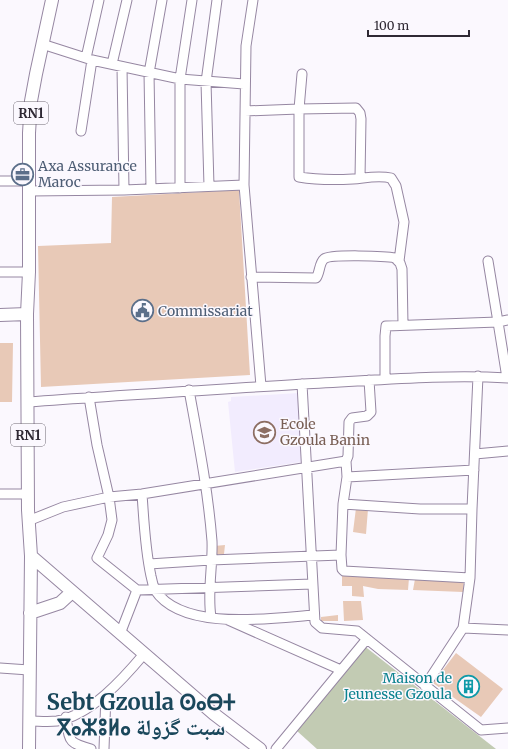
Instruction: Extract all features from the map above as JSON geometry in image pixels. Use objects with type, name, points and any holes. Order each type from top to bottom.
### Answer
[{"type":"main road","name":"RN1","points":[[29,749],[31,556],[28,521],[27,314],[29,272],[29,133],[31,101],[52,0]]},
{"type":"main road","points":[[0,315],[27,314]]},
{"type":"main road","points":[[31,556],[214,714],[260,749]]},
{"type":"main road","points":[[30,613],[60,603],[72,592]]},
{"type":"street","points":[[81,132],[89,59],[99,0]]},
{"type":"street","points":[[112,64],[127,0]]},
{"type":"street","points":[[151,189],[149,73],[162,0]]},
{"type":"street","points":[[180,188],[180,79],[192,0]]},
{"type":"street","points":[[209,186],[206,82],[217,0]]},
{"type":"street","points":[[253,0],[246,46],[244,84],[244,185],[261,386]]},
{"type":"street","points":[[42,44],[89,59],[149,73],[180,79],[244,84]]},
{"type":"street","points":[[122,67],[124,190]]},
{"type":"street","points":[[302,74],[299,109],[299,177],[311,180],[384,176],[391,178],[396,186],[404,222],[398,261]]},
{"type":"street","points":[[245,111],[356,108],[360,112],[360,178]]},
{"type":"street","points":[[0,181],[29,186],[124,190],[244,185]]},
{"type":"street","points":[[251,277],[316,278],[322,262],[328,257],[391,257],[398,261],[402,268],[403,324]]},
{"type":"street","points":[[28,402],[189,390],[385,379],[478,376],[508,378],[488,261]]},
{"type":"street","points":[[0,272],[29,272]]},
{"type":"street","points":[[385,379],[386,327],[388,325],[498,322],[508,320]]},
{"type":"street","points":[[425,686],[463,628],[470,578],[478,376]]},
{"type":"street","points":[[368,380],[372,412],[369,415],[354,417],[350,420],[348,456],[346,460],[347,477],[343,504],[341,569],[344,571],[470,578]]},
{"type":"street","points":[[302,384],[315,622],[322,628],[357,631],[366,640],[481,730],[508,728]]},
{"type":"street","points":[[189,390],[206,483],[212,543],[210,587],[211,617]]},
{"type":"street","points":[[88,398],[109,497],[112,520],[111,529],[97,558],[137,590],[312,584]]},
{"type":"street","points":[[475,454],[508,451]]},
{"type":"street","points":[[28,521],[63,507],[109,497],[142,494],[346,460]]},
{"type":"street","points":[[347,477],[474,470]]},
{"type":"street","points":[[0,494],[28,494]]},
{"type":"street","points":[[142,494],[149,564],[155,590],[168,603],[177,609],[189,613],[227,620],[340,670]]},
{"type":"street","points":[[343,504],[420,509],[472,509]]},
{"type":"street","points":[[149,564],[341,555]]},
{"type":"street","points":[[120,634],[137,590]]},
{"type":"street","points":[[227,620],[314,615]]},
{"type":"street","points":[[463,628],[508,630]]},
{"type":"street","points":[[276,749],[366,640]]},
{"type":"street","points":[[29,722],[53,721],[66,718],[92,705],[121,680],[144,654]]},
{"type":"street","points":[[0,668],[29,670]]},
{"type":"street","points":[[104,749],[106,694]]},
{"type":"street","points":[[66,718],[71,740],[76,744],[92,749]]},
{"type":"shaded area","name":"Ecole Gzoula Banin","points":[[299,393],[301,462],[235,472],[228,402],[231,401],[231,397]]},
{"type":"green space","points":[[363,645],[496,749],[317,749],[297,731]]},
{"type":"building","name":"Commissariat","points":[[239,190],[250,375],[41,387],[38,246],[111,243],[112,197]]},
{"type":"building","points":[[0,343],[13,343],[12,402],[0,402]]},
{"type":"building","points":[[356,508],[368,509],[366,534],[353,532]]},
{"type":"building","points":[[225,545],[224,554],[213,555],[214,546]]},
{"type":"building","points":[[342,575],[409,578],[408,590],[378,589],[363,586],[364,597],[352,596],[352,586],[342,586]]},
{"type":"building","points":[[415,579],[464,581],[463,592],[413,590]]},
{"type":"building","points":[[343,601],[361,601],[363,620],[344,621]]},
{"type":"building","points":[[338,615],[338,621],[321,621],[321,617]]},
{"type":"building","name":"Maison de Jeunesse Gzoula","points":[[456,653],[503,689],[481,717],[433,683]]},
{"type":"place","name":"Axa Assurance Maroc","points":[[22,174]]},
{"type":"place","name":"Commissariat","points":[[143,311]]},
{"type":"place","name":"Ecole Gzoula Banin","points":[[265,432]]},
{"type":"place","name":"Maison de Jeunesse Gzoula","points":[[468,686]]},
{"type":"district","name":"Sebt Gzoula ⵙⴰⴱⵜ ⴳⴰⵣⵓⵍⴰ سبت گزولة","points":[[141,714]]}]
